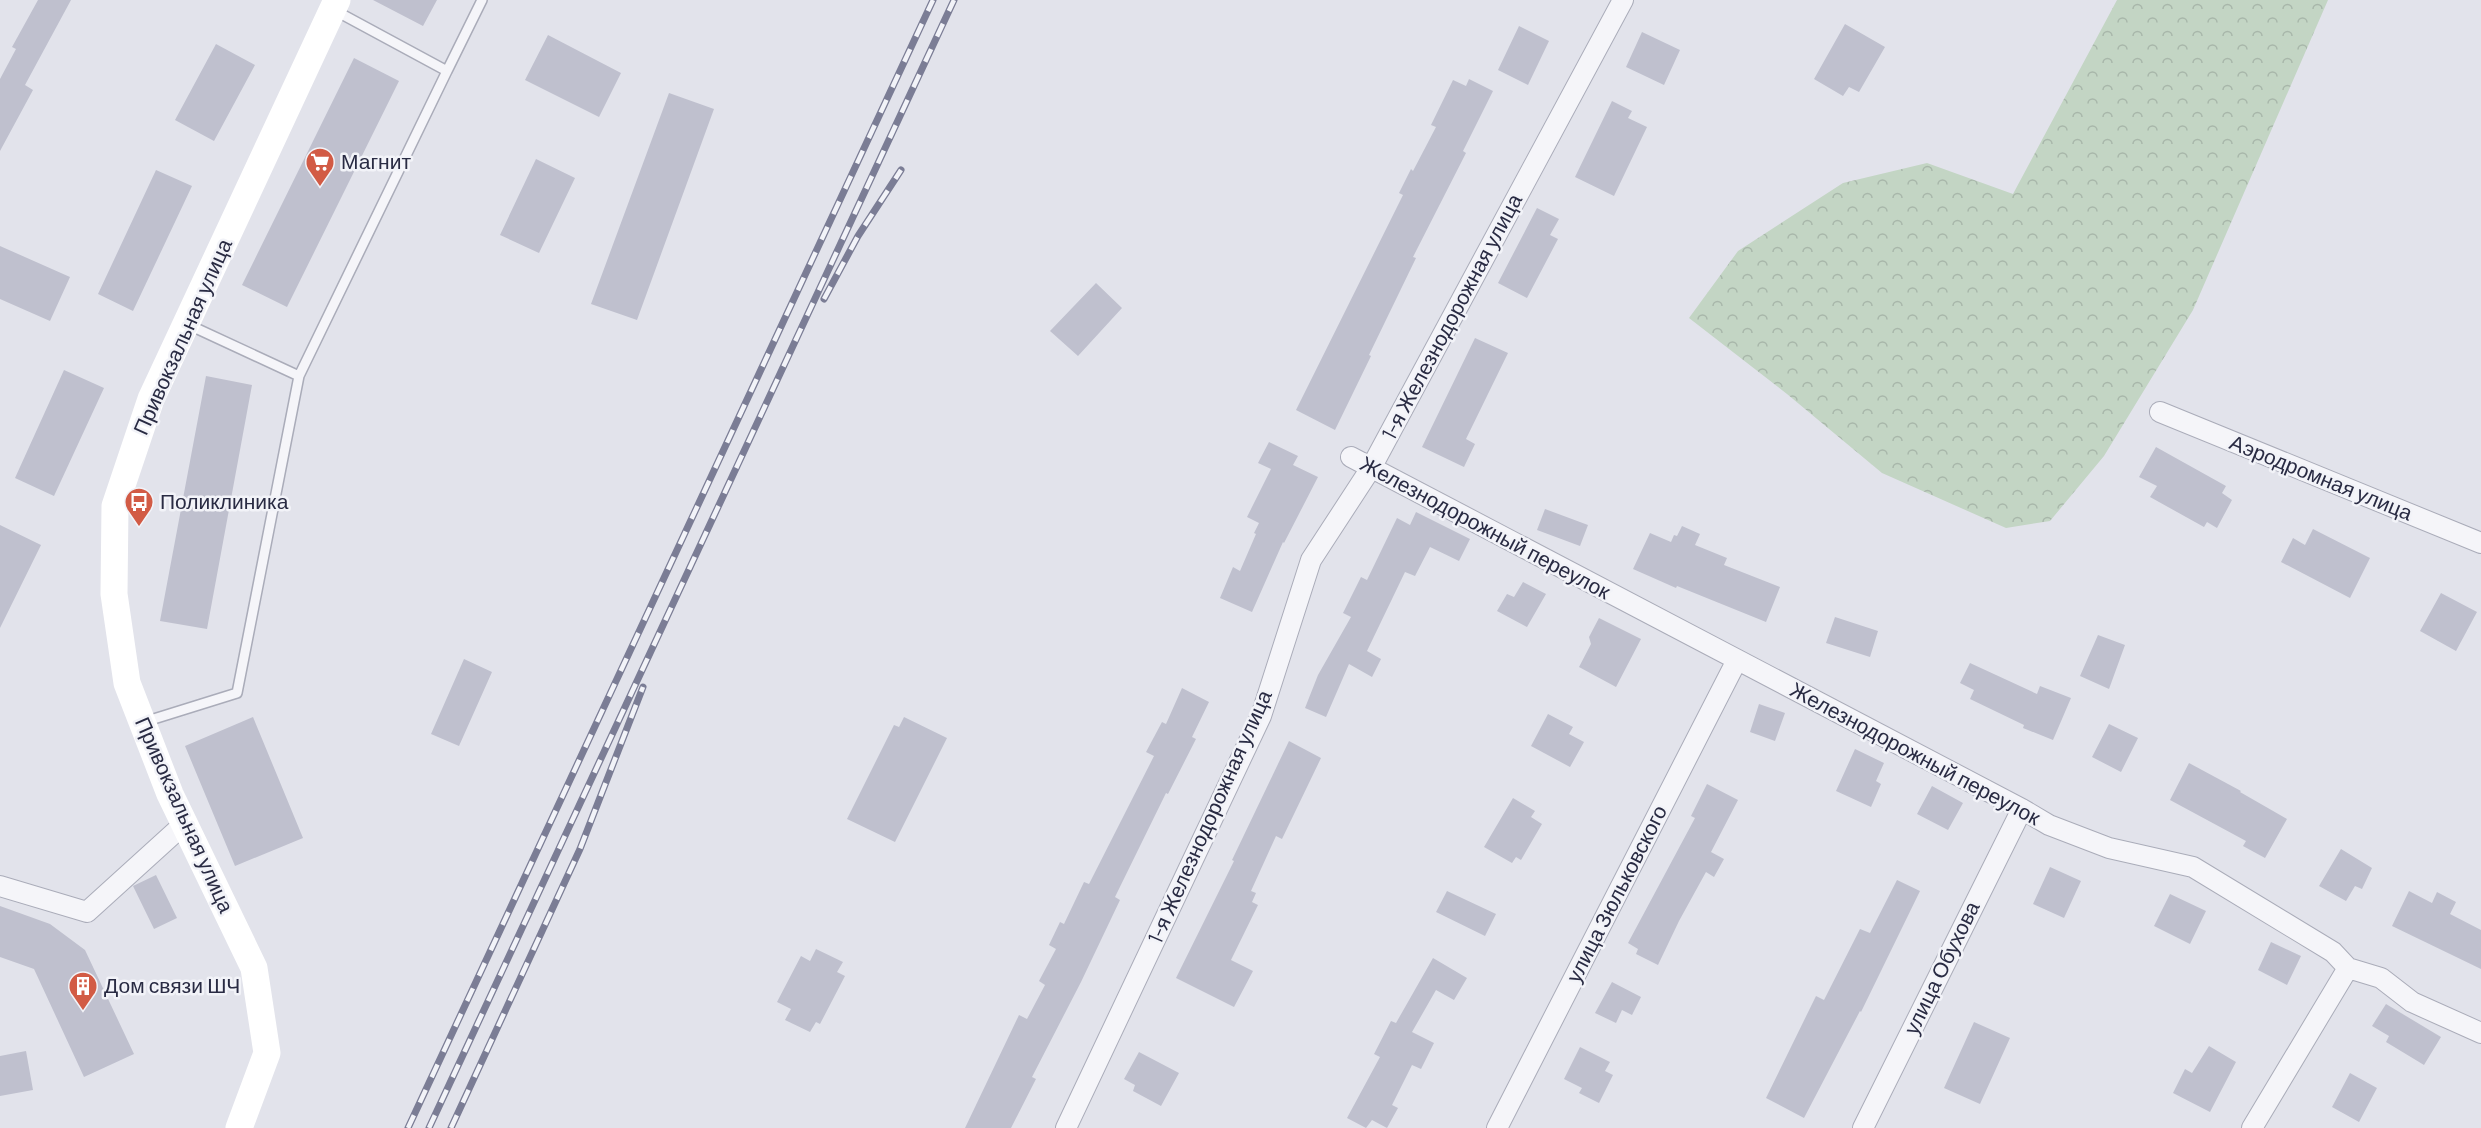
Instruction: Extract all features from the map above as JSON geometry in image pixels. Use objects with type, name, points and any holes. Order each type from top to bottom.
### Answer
[{"type":"main road","name":"Привокзальная улица","points":[[239,1128],[267,1053],[254,968],[170,794],[128,683],[114,594],[115,506],[151,399],[335,5]]},
{"type":"street","name":"1-я Железнодорожная улица","points":[[1066,1128],[1260,716],[1311,560],[1371,468],[1623,0]]},
{"type":"street","name":"Аэродромная улица","points":[[2160,412],[2481,543]]},
{"type":"street","name":"Железнодорожный переулок","points":[[1351,457],[2022,808],[2049,825],[2109,848],[2193,867],[2333,952],[2348,968],[2381,978],[2412,1002],[2481,1033]]},
{"type":"street","name":"улица Зюльковского","points":[[1497,1128],[1737,660]]},
{"type":"street","name":"улица Обухова","points":[[1863,1128],[2022,808]]},
{"type":"street","points":[[0,886],[87,912],[184,824]]},
{"type":"street","points":[[2252,1128],[2348,968]]},
{"type":"lane","points":[[143,723],[237,693],[299,376],[482,0]]},
{"type":"lane","points":[[335,5],[447,71]]},
{"type":"lane","points":[[186,324],[299,376]]},
{"type":"green space","points":[[2117,0],[2328,0],[2193,310],[2104,456],[2050,521],[2006,528],[1882,473],[1787,394],[1689,318],[1738,251],[1843,183],[1927,163],[2013,194]]},
{"type":"building","points":[[38,0],[71,0],[25,85],[33,90],[0,151],[0,79],[16,49],[12,47]]},
{"type":"building","points":[[373,0],[437,0],[423,26]]},
{"type":"building","points":[[1845,24],[1885,47],[1859,92],[1849,87],[1843,96],[1814,79]]},
{"type":"building","points":[[1519,26],[1549,41],[1528,85],[1498,70]]},
{"type":"building","points":[[1642,32],[1680,50],[1664,85],[1626,67]]},
{"type":"building","points":[[548,35],[621,73],[599,117],[525,80]]},
{"type":"building","points":[[216,44],[255,65],[214,141],[175,120]]},
{"type":"building","points":[[354,58],[399,81],[287,307],[242,285]]},
{"type":"building","points":[[1469,79],[1493,91],[1463,151],[1466,153],[1413,257],[1416,258],[1335,430],[1296,410],[1403,195],[1399,193],[1436,127],[1431,125],[1453,80],[1466,86]]},
{"type":"building","points":[[669,93],[714,109],[637,320],[591,304]]},
{"type":"building","points":[[1612,101],[1632,111],[1628,118],[1647,127],[1614,196],[1575,177]]},
{"type":"building","points":[[536,159],[575,178],[539,253],[500,235]]},
{"type":"building","points":[[156,170],[192,186],[133,311],[98,294]]},
{"type":"building","points":[[1537,208],[1559,219],[1550,235],[1558,239],[1527,298],[1498,283]]},
{"type":"building","points":[[0,246],[70,277],[50,321],[0,299]]},
{"type":"building","points":[[1096,283],[1122,308],[1078,356],[1050,331]]},
{"type":"building","points":[[1475,338],[1508,353],[1466,439],[1475,444],[1464,467],[1422,447]]},
{"type":"building","points":[[64,370],[104,388],[54,496],[15,478]]},
{"type":"building","points":[[206,376],[252,385],[207,629],[160,621]]},
{"type":"building","points":[[1269,442],[1298,456],[1293,465],[1318,477],[1283,542],[1252,612],[1220,598],[1233,567],[1240,571],[1256,534],[1254,533],[1259,523],[1247,517],[1271,469],[1258,463]]},
{"type":"building","points":[[2156,447],[2226,486],[2222,493],[2232,500],[2217,528],[2207,522],[2204,527],[2150,497],[2157,486],[2139,477]]},
{"type":"building","points":[[1545,509],[1588,525],[1580,546],[1537,530]]},
{"type":"building","points":[[1416,512],[1470,539],[1459,561],[1430,547],[1415,576],[1405,572],[1367,651],[1381,659],[1372,677],[1349,664],[1326,717],[1305,708],[1318,675],[1351,617],[1343,613],[1361,577],[1367,580],[1397,518],[1410,525]]},
{"type":"building","points":[[0,525],[41,545],[0,628]]},
{"type":"building","points":[[1682,526],[1700,534],[1695,545],[1727,558],[1724,565],[1780,587],[1766,622],[1633,569],[1650,533],[1671,542]]},
{"type":"building","points":[[2313,529],[2370,558],[2350,598],[2281,562],[2293,538],[2305,545]]},
{"type":"building","points":[[1523,582],[1546,594],[1527,627],[1497,611],[1507,594],[1514,597]]},
{"type":"building","points":[[2441,593],[2477,612],[2456,651],[2420,631]]},
{"type":"building","points":[[1835,617],[1878,631],[1870,657],[1826,643]]},
{"type":"building","points":[[1599,618],[1641,639],[1616,687],[1579,667],[1591,644],[1589,637]]},
{"type":"building","points":[[2098,635],[2125,645],[2109,689],[2080,676]]},
{"type":"building","points":[[464,659],[492,672],[459,746],[431,734]]},
{"type":"building","points":[[1970,663],[2037,694],[2040,686],[2071,698],[2053,740],[2023,728],[2024,725],[1970,699],[1974,690],[1960,683]]},
{"type":"building","points":[[1182,688],[1209,702],[1192,737],[1196,739],[1168,794],[1166,793],[1115,897],[1120,900],[1032,1077],[1036,1079],[1011,1128],[965,1128],[1019,1015],[1027,1019],[1045,985],[1039,981],[1056,949],[1049,945],[1060,922],[1064,924],[1084,882],[1089,884],[1154,756],[1146,752],[1162,722],[1166,724]]},
{"type":"building","points":[[1759,704],[1785,713],[1775,741],[1750,732]]},
{"type":"building","points":[[1548,714],[1573,727],[1569,734],[1584,742],[1570,767],[1531,746]]},
{"type":"building","points":[[253,717],[303,838],[235,866],[185,746]]},
{"type":"building","points":[[904,717],[947,738],[895,842],[847,819],[894,725],[899,727]]},
{"type":"building","points":[[2109,724],[2138,738],[2121,772],[2092,757]]},
{"type":"building","points":[[1289,741],[1321,758],[1282,839],[1276,836],[1251,891],[1256,893],[1252,902],[1258,905],[1231,960],[1253,971],[1234,1007],[1176,978],[1234,861],[1232,860]]},
{"type":"building","points":[[1855,749],[1884,763],[1876,781],[1881,784],[1871,807],[1836,791]]},
{"type":"building","points":[[2189,763],[2287,819],[2265,858],[2243,846],[2246,841],[2170,800]]},
{"type":"building","points":[[1707,784],[1738,800],[1711,852],[1724,859],[1714,877],[1706,872],[1658,965],[1636,954],[1638,949],[1628,943],[1695,818],[1691,816]]},
{"type":"building","points":[[1932,786],[1963,803],[1948,830],[1917,814]]},
{"type":"building","points":[[1513,798],[1535,811],[1531,817],[1542,824],[1521,860],[1516,857],[1512,863],[1484,847]]},
{"type":"building","points":[[2341,849],[2372,868],[2362,889],[2355,886],[2346,901],[2319,886]]},
{"type":"building","points":[[2050,867],[2081,881],[2064,918],[2033,904]]},
{"type":"building","points":[[156,875],[177,918],[154,929],[133,886]]},
{"type":"building","points":[[1897,880],[1920,891],[1861,1012],[1804,1118],[1766,1098],[1816,996],[1824,1000],[1860,929],[1870,933]]},
{"type":"building","points":[[1447,891],[1496,914],[1485,936],[1436,912]]},
{"type":"building","points":[[2409,891],[2432,903],[2437,892],[2456,902],[2450,914],[2481,930],[2481,969],[2392,926]]},
{"type":"building","points":[[2170,894],[2206,911],[2190,944],[2154,926]]},
{"type":"building","name":"Дом связи ШЧ","points":[[0,906],[50,924],[85,950],[134,1054],[84,1077],[34,969],[0,957]]},
{"type":"building","points":[[2271,942],[2301,956],[2287,985],[2258,970]]},
{"type":"building","points":[[816,949],[843,962],[837,972],[845,976],[820,1024],[816,1022],[810,1032],[785,1020],[791,1009],[777,1002],[801,956],[810,961]]},
{"type":"building","points":[[1433,958],[1467,978],[1454,1000],[1436,990],[1412,1032],[1434,1043],[1421,1069],[1412,1065],[1392,1105],[1398,1108],[1387,1128],[1372,1120],[1366,1128],[1347,1118],[1380,1057],[1374,1054],[1391,1021],[1396,1023]]},
{"type":"building","points":[[1612,982],[1641,997],[1632,1015],[1622,1010],[1616,1023],[1595,1013]]},
{"type":"building","points":[[2386,1004],[2441,1037],[2424,1065],[2386,1042],[2389,1036],[2372,1026]]},
{"type":"building","points":[[1974,1022],[2010,1038],[1980,1104],[1944,1088]]},
{"type":"building","points":[[2209,1046],[2236,1062],[2210,1112],[2173,1093],[2185,1069],[2192,1073]]},
{"type":"building","points":[[1580,1047],[1610,1062],[1605,1071],[1613,1075],[1599,1103],[1579,1093],[1582,1088],[1564,1079]]},
{"type":"building","points":[[26,1051],[33,1090],[0,1096],[0,1056]]},
{"type":"building","points":[[1139,1052],[1179,1073],[1161,1106],[1133,1091],[1135,1085],[1124,1079]]},
{"type":"building","points":[[2350,1073],[2377,1088],[2359,1122],[2332,1107]]},
{"type":"railway","points":[[408,1128],[933,0]]},
{"type":"railway","points":[[429,1128],[954,0]]},
{"type":"railway","points":[[824,299],[858,236],[901,170]]},
{"type":"railway","points":[[451,1128],[580,849],[643,687]]},
{"type":"place","name":"Магнит","points":[[320,188]]},
{"type":"place","name":"Поликлиника","points":[[139,528]]},
{"type":"place","name":"Дом связи ШЧ","points":[[83,1012]]}]
